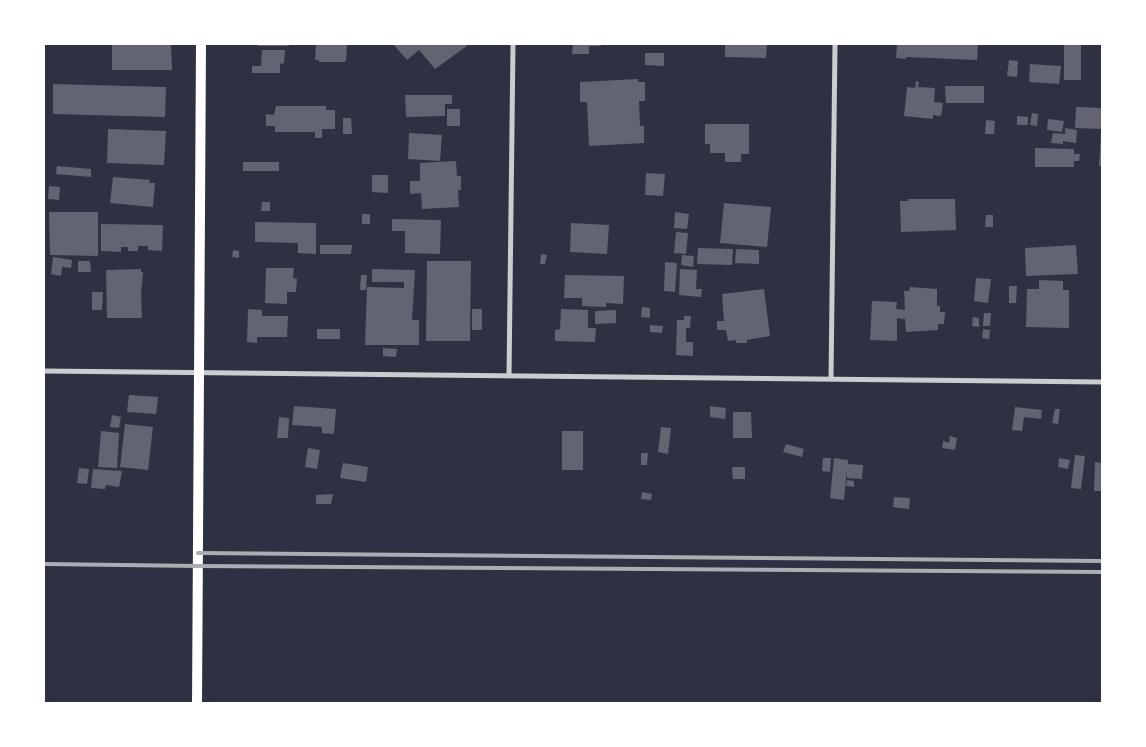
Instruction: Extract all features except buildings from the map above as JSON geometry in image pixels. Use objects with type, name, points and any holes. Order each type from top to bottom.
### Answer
[{"type":"main road","points":[[197,703],[201,44]]},
{"type":"street","points":[[509,376],[513,44]]},
{"type":"street","points":[[831,379],[835,44]]},
{"type":"street","points":[[44,371],[1102,382]]},
{"type":"railway","points":[[198,553],[1102,561]]},
{"type":"railway","points":[[44,564],[1102,572]]}]
